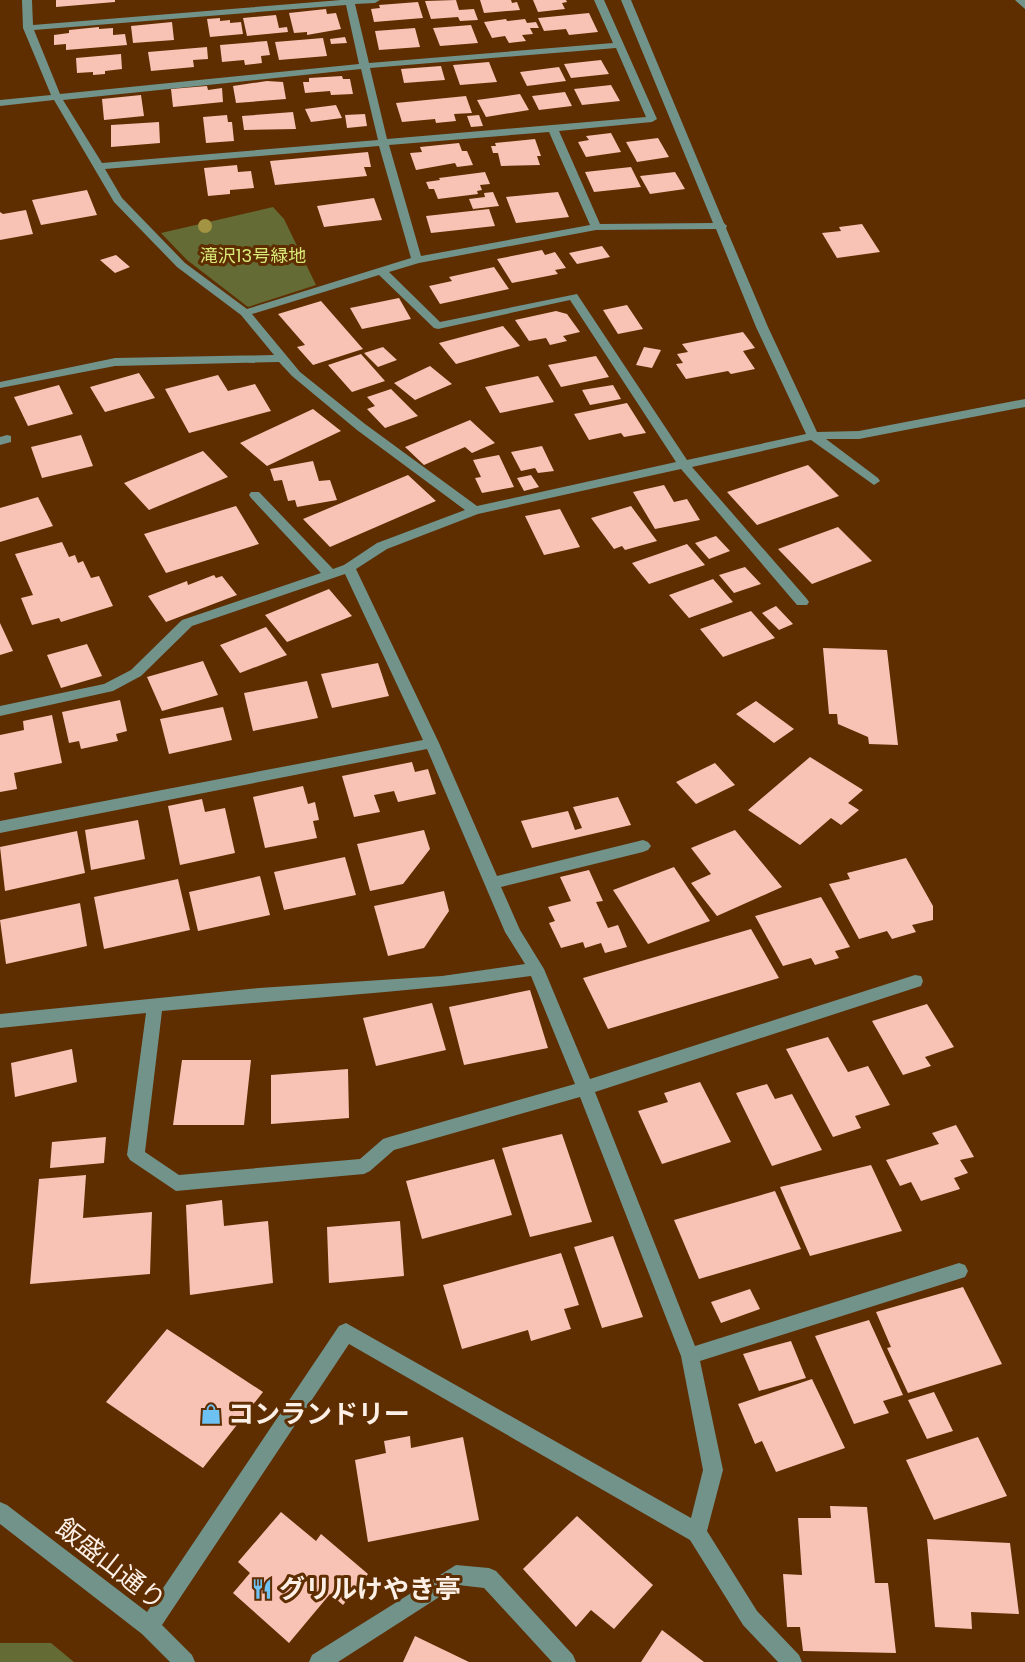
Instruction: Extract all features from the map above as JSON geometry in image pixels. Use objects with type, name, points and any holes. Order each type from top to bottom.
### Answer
[{"type":"street","points":[[27,0],[28,28],[56,96],[100,166],[118,200],[181,265],[245,313],[296,374],[361,427],[475,511]]},
{"type":"street","points":[[28,28],[167,12],[375,0]]},
{"type":"street","points":[[100,166],[652,119],[599,0]]},
{"type":"street","points":[[626,0],[722,225],[762,327],[813,436],[874,481]]},
{"type":"street","points":[[1020,0],[1025,6]]},
{"type":"street","points":[[349,1],[383,142],[417,260]]},
{"type":"street","points":[[0,103],[364,66],[619,45]]},
{"type":"street","points":[[553,129],[596,227]]},
{"type":"street","points":[[245,313],[417,260],[596,227],[722,225]]},
{"type":"street","points":[[381,271],[438,326],[573,296],[684,465],[802,602]]},
{"type":"street","points":[[4,385],[115,362],[283,358]]},
{"type":"street","points":[[0,711],[108,688],[136,673],[188,623],[349,568],[382,546],[475,511],[813,436],[859,435],[1025,403]]},
{"type":"street","points":[[255,495],[330,575]]},
{"type":"street","points":[[349,568],[432,743],[513,932],[536,969],[690,1356],[713,1470],[696,1533]]},
{"type":"street","points":[[0,827],[432,743]]},
{"type":"street","points":[[492,883],[643,846]]},
{"type":"street","points":[[0,1021],[259,995],[442,982],[536,969]]},
{"type":"street","points":[[155,1006],[136,1155],[176,1183],[364,1166],[389,1144],[585,1088],[915,981]]},
{"type":"street","points":[[690,1356],[959,1271]]},
{"type":"street","points":[[149,1627],[346,1332],[696,1533],[750,1618],[792,1662]]},
{"type":"street","name":"飯盛山通り","points":[[0,1512],[149,1627],[185,1662]]},
{"type":"street","points":[[319,1662],[456,1575],[489,1578],[566,1662]]},
{"type":"green space","name":"滝沢13号緑地","points":[[273,207],[284,219],[316,285],[248,307],[187,260],[161,233]]},
{"type":"green space","points":[[0,1643],[51,1643],[74,1662],[0,1662]]},
{"type":"building","points":[[56,0],[115,0],[115,2],[56,7]]},
{"type":"building","points":[[456,0],[459,10],[474,9],[478,20],[460,21],[458,17],[431,19],[425,1]]},
{"type":"building","points":[[480,0],[511,0],[512,3],[517,2],[520,10],[484,13]]},
{"type":"building","points":[[533,0],[566,0],[567,2],[562,3],[565,9],[538,12]]},
{"type":"building","points":[[418,2],[423,18],[374,22],[371,9],[380,8],[379,5]]},
{"type":"building","points":[[326,9],[327,14],[336,13],[341,29],[307,35],[307,32],[294,33],[289,13]]},
{"type":"building","points":[[589,13],[598,32],[569,35],[566,29],[544,31],[538,18]]},
{"type":"building","points":[[276,15],[279,28],[287,27],[288,32],[247,36],[243,18]]},
{"type":"building","points":[[220,18],[220,21],[230,20],[230,23],[241,22],[243,34],[210,37],[207,19]]},
{"type":"building","points":[[506,19],[507,21],[525,19],[527,23],[536,22],[539,28],[530,28],[533,34],[522,35],[526,41],[509,43],[505,36],[492,38],[484,22]]},
{"type":"building","points":[[172,22],[174,40],[133,43],[131,26]]},
{"type":"building","points":[[471,25],[478,43],[440,46],[433,28]]},
{"type":"building","points":[[99,27],[99,29],[113,28],[113,35],[125,34],[127,45],[66,50],[66,44],[54,45],[54,35],[69,33],[69,30]]},
{"type":"building","points":[[415,28],[420,47],[379,50],[375,31]]},
{"type":"building","points":[[345,37],[347,43],[331,44],[330,39]]},
{"type":"building","points":[[323,38],[327,56],[279,60],[275,42]]},
{"type":"building","points":[[267,41],[270,55],[261,56],[262,63],[245,65],[244,60],[222,62],[220,45]]},
{"type":"building","points":[[207,47],[208,59],[193,60],[194,67],[151,71],[148,52]]},
{"type":"building","points":[[121,54],[122,69],[105,71],[105,74],[77,73],[76,58]]},
{"type":"building","points":[[601,60],[609,74],[571,78],[564,64]]},
{"type":"building","points":[[489,62],[497,82],[460,85],[453,65]]},
{"type":"building","points":[[441,66],[445,80],[404,83],[401,69]]},
{"type":"building","points":[[559,67],[566,81],[527,86],[520,72]]},
{"type":"building","points":[[342,76],[343,79],[350,79],[353,94],[331,95],[330,91],[305,93],[303,82],[309,82],[309,78]]},
{"type":"building","points":[[267,81],[283,82],[286,99],[236,103],[233,86]]},
{"type":"building","points":[[611,85],[620,101],[582,105],[574,89]]},
{"type":"building","points":[[207,86],[208,90],[222,88],[223,102],[173,107],[171,89]]},
{"type":"building","points":[[565,92],[572,106],[539,110],[532,96]]},
{"type":"building","points":[[520,94],[529,110],[486,117],[477,100]]},
{"type":"building","points":[[141,95],[144,116],[104,120],[102,99]]},
{"type":"building","points":[[466,96],[472,113],[454,114],[456,121],[436,123],[435,119],[402,122],[396,103]]},
{"type":"building","points":[[336,105],[342,118],[311,122],[305,109]]},
{"type":"building","points":[[293,112],[296,129],[244,130],[242,116]]},
{"type":"building","points":[[365,114],[367,126],[347,128],[345,115]]},
{"type":"building","points":[[227,115],[228,122],[232,122],[234,141],[206,143],[203,117]]},
{"type":"building","points":[[479,115],[483,126],[471,127],[467,116]]},
{"type":"building","points":[[159,122],[160,143],[111,147],[111,125]]},
{"type":"building","points":[[611,133],[621,152],[586,157],[578,142],[589,140],[586,136]]},
{"type":"building","points":[[658,138],[669,157],[637,162],[626,142]]},
{"type":"building","points":[[535,139],[541,156],[537,156],[540,165],[501,166],[498,153],[493,153],[491,146],[496,146],[495,143]]},
{"type":"building","points":[[459,143],[462,151],[467,151],[473,165],[457,167],[455,163],[416,170],[410,153],[422,152],[420,147]]},
{"type":"building","points":[[368,152],[371,167],[364,167],[367,176],[275,185],[270,161]]},
{"type":"building","points":[[237,165],[238,172],[251,171],[254,188],[230,190],[230,194],[208,196],[204,168]]},
{"type":"building","points":[[631,167],[641,187],[594,192],[585,172]]},
{"type":"building","points":[[485,172],[490,184],[480,185],[482,190],[477,191],[478,194],[438,199],[434,189],[429,189],[426,182],[440,180],[439,178]]},
{"type":"building","points":[[675,172],[685,189],[650,194],[640,176]]},
{"type":"building","points":[[87,190],[97,215],[41,225],[32,200]]},
{"type":"building","points":[[493,192],[499,206],[473,209],[469,199],[485,197],[484,193]]},
{"type":"building","points":[[558,192],[569,217],[516,223],[506,197]]},
{"type":"building","points":[[374,198],[382,220],[324,227],[317,206]]},
{"type":"building","points":[[489,209],[495,226],[431,233],[426,216]]},
{"type":"building","points":[[26,210],[33,234],[0,240],[0,212],[3,214]]},
{"type":"building","points":[[862,224],[880,252],[837,258],[822,233],[841,231],[839,227]]},
{"type":"building","points":[[602,246],[610,257],[577,264],[569,253]]},
{"type":"building","points":[[542,250],[545,255],[555,252],[566,268],[555,270],[558,274],[512,283],[497,259]]},
{"type":"building","points":[[116,255],[130,267],[115,273],[100,260]]},
{"type":"building","points":[[494,267],[509,289],[440,304],[429,286],[452,281],[449,277]]},
{"type":"building","points":[[399,298],[411,319],[362,329],[350,308]]},
{"type":"building","points":[[321,301],[363,349],[313,365],[297,347],[305,345],[278,314]]},
{"type":"building","points":[[627,305],[643,329],[618,334],[603,310]]},
{"type":"building","points":[[556,311],[567,314],[580,332],[563,336],[567,341],[550,345],[546,338],[529,341],[515,320]]},
{"type":"building","points":[[503,326],[520,346],[456,364],[439,343]]},
{"type":"building","points":[[743,332],[755,348],[743,351],[755,369],[731,374],[728,371],[686,379],[676,364],[683,363],[677,354],[688,352],[682,344]]},
{"type":"building","points":[[383,347],[397,360],[378,367],[364,353]]},
{"type":"building","points":[[644,347],[661,350],[652,368],[636,365]]},
{"type":"building","points":[[361,354],[385,381],[352,392],[328,365]]},
{"type":"building","points":[[596,356],[609,377],[561,387],[548,365]]},
{"type":"building","points":[[430,366],[452,384],[415,400],[394,383]]},
{"type":"building","points":[[139,373],[155,398],[105,412],[90,387]]},
{"type":"building","points":[[218,375],[228,391],[255,384],[271,411],[189,433],[165,389]]},
{"type":"building","points":[[538,376],[554,402],[500,413],[485,387]]},
{"type":"building","points":[[59,385],[73,414],[28,426],[14,397]]},
{"type":"building","points":[[613,385],[621,399],[590,405],[582,390]]},
{"type":"building","points":[[391,389],[418,416],[385,428],[367,409],[375,406],[367,397]]},
{"type":"building","points":[[627,403],[646,433],[624,437],[621,433],[589,440],[574,414]]},
{"type":"building","points":[[313,409],[341,431],[267,466],[240,443]]},
{"type":"building","points":[[470,420],[495,443],[472,453],[465,447],[424,465],[405,447]]},
{"type":"building","points":[[81,435],[93,466],[42,478],[31,447]]},
{"type":"building","points":[[542,446],[554,471],[538,473],[535,468],[521,471],[511,452]]},
{"type":"building","points":[[203,451],[228,477],[149,510],[124,483]]},
{"type":"building","points":[[499,455],[514,487],[482,493],[475,478],[481,477],[473,460]]},
{"type":"building","points":[[313,461],[319,481],[330,480],[337,500],[297,507],[295,500],[288,501],[282,480],[274,481],[270,469]]},
{"type":"building","points":[[808,465],[839,496],[757,525],[727,492]]},
{"type":"building","points":[[408,475],[436,501],[330,547],[303,519]]},
{"type":"building","points":[[531,475],[539,487],[524,491],[517,478]]},
{"type":"building","points":[[664,485],[674,502],[687,499],[700,520],[655,529],[633,492]]},
{"type":"building","points":[[38,497],[53,526],[0,542],[0,508]]},
{"type":"building","points":[[236,506],[259,544],[166,573],[144,534]]},
{"type":"building","points":[[631,506],[657,541],[625,550],[622,546],[614,549],[591,518]]},
{"type":"building","points":[[560,509],[580,547],[544,555],[525,516]]},
{"type":"building","points":[[838,527],[872,561],[812,584],[778,549]]},
{"type":"building","points":[[716,536],[730,551],[709,559],[695,543]]},
{"type":"building","points":[[62,542],[69,557],[75,555],[78,563],[83,561],[91,578],[99,576],[113,606],[61,622],[59,618],[32,625],[21,598],[33,595],[15,554]]},
{"type":"building","points":[[687,544],[705,565],[649,584],[632,563]]},
{"type":"building","points":[[745,567],[761,584],[734,593],[719,575]]},
{"type":"building","points":[[214,575],[216,578],[222,576],[237,595],[166,622],[148,596],[187,581],[188,585]]},
{"type":"building","points":[[713,579],[733,602],[689,618],[669,595]]},
{"type":"building","points":[[329,589],[352,616],[287,642],[265,615]]},
{"type":"building","points":[[776,606],[793,624],[779,630],[762,613]]},
{"type":"building","points":[[751,611],[775,638],[723,657],[700,629]]},
{"type":"building","points":[[0,623],[13,651],[0,655]]},
{"type":"building","points":[[266,627],[287,655],[240,673],[220,645]]},
{"type":"building","points":[[87,644],[102,676],[61,688],[47,655]]},
{"type":"building","points":[[823,648],[887,650],[898,745],[869,744],[868,737],[838,724],[837,714],[829,714]]},
{"type":"building","points":[[203,661],[218,695],[162,711],[147,677]]},
{"type":"building","points":[[378,663],[389,696],[332,708],[321,674]]},
{"type":"building","points":[[307,681],[318,718],[253,731],[244,693]]},
{"type":"building","points":[[120,700],[127,731],[116,734],[118,741],[81,749],[79,741],[69,743],[62,712]]},
{"type":"building","points":[[756,701],[794,729],[774,743],[736,714]]},
{"type":"building","points":[[223,707],[232,740],[169,754],[160,719]]},
{"type":"building","points":[[52,715],[62,763],[14,773],[17,789],[0,792],[0,735],[24,730],[23,721]]},
{"type":"building","points":[[810,757],[863,790],[848,803],[859,810],[841,825],[831,818],[800,845],[748,810]]},
{"type":"building","points":[[412,762],[415,772],[428,769],[436,794],[398,802],[394,791],[374,795],[380,812],[354,817],[342,776]]},
{"type":"building","points":[[715,763],[735,785],[696,804],[676,782]]},
{"type":"building","points":[[303,786],[308,804],[315,802],[319,820],[313,821],[317,838],[265,848],[253,797]]},
{"type":"building","points":[[618,797],[631,825],[532,848],[521,821],[568,811],[575,830],[582,828],[573,807]]},
{"type":"building","points":[[202,799],[205,812],[225,808],[235,853],[180,865],[168,806]]},
{"type":"building","points":[[138,820],[145,859],[91,870],[85,830]]},
{"type":"building","points":[[424,830],[430,849],[403,884],[370,891],[357,844]]},
{"type":"building","points":[[735,830],[782,887],[717,916],[691,883],[711,874],[691,848]]},
{"type":"building","points":[[77,831],[85,873],[5,891],[0,847]]},
{"type":"building","points":[[345,857],[356,895],[284,910],[274,872]]},
{"type":"building","points":[[906,858],[933,906],[933,920],[912,925],[916,932],[892,939],[887,931],[859,939],[829,884],[850,879],[847,873]]},
{"type":"building","points":[[674,867],[710,921],[648,944],[613,890]]},
{"type":"building","points":[[589,870],[603,901],[596,902],[608,928],[618,925],[627,947],[605,953],[601,943],[585,948],[583,942],[561,948],[549,923],[555,921],[548,907],[571,901],[560,877]]},
{"type":"building","points":[[260,876],[270,915],[198,931],[189,892]]},
{"type":"building","points":[[178,879],[190,930],[104,949],[94,897]]},
{"type":"building","points":[[444,891],[449,911],[424,948],[388,956],[374,906]]},
{"type":"building","points":[[821,897],[850,947],[835,951],[839,958],[815,965],[811,958],[783,966],[755,916]]},
{"type":"building","points":[[80,903],[87,946],[6,964],[0,920]]},
{"type":"building","points":[[751,929],[779,978],[608,1029],[583,978]]},
{"type":"building","points":[[530,990],[548,1048],[464,1065],[449,1007]]},
{"type":"building","points":[[432,1003],[446,1050],[376,1066],[363,1018]]},
{"type":"building","points":[[927,1004],[954,1047],[925,1057],[931,1066],[903,1075],[872,1021]]},
{"type":"building","points":[[828,1037],[848,1072],[868,1066],[890,1105],[855,1116],[861,1128],[833,1137],[786,1049]]},
{"type":"building","points":[[72,1049],[77,1082],[15,1097],[11,1063]]},
{"type":"building","points":[[182,1060],[251,1060],[244,1125],[173,1125]]},
{"type":"building","points":[[348,1069],[349,1118],[271,1124],[271,1075]]},
{"type":"building","points":[[700,1082],[731,1142],[662,1164],[638,1111],[668,1102],[664,1093]]},
{"type":"building","points":[[767,1084],[775,1099],[792,1094],[822,1150],[772,1166],[736,1093]]},
{"type":"building","points":[[956,1125],[974,1157],[960,1160],[968,1173],[954,1178],[960,1189],[921,1201],[911,1182],[900,1186],[886,1160],[939,1144],[932,1133]]},
{"type":"building","points":[[562,1134],[592,1222],[530,1237],[502,1148]]},
{"type":"building","points":[[106,1137],[104,1163],[50,1168],[52,1142]]},
{"type":"building","points":[[494,1159],[512,1215],[422,1239],[406,1181]]},
{"type":"building","points":[[871,1165],[902,1231],[810,1256],[780,1187]]},
{"type":"building","points":[[86,1175],[83,1218],[152,1212],[150,1274],[30,1284],[39,1179]]},
{"type":"building","points":[[775,1191],[801,1249],[699,1279],[674,1220]]},
{"type":"building","points":[[222,1200],[224,1226],[268,1221],[273,1283],[190,1295],[186,1205]]},
{"type":"building","points":[[400,1221],[404,1276],[329,1283],[327,1227]]},
{"type":"building","points":[[613,1236],[643,1317],[602,1328],[574,1247]]},
{"type":"building","points":[[561,1253],[579,1305],[564,1309],[571,1329],[531,1341],[528,1330],[462,1349],[443,1285]]},
{"type":"building","points":[[963,1287],[1002,1364],[908,1393],[887,1348],[891,1347],[876,1312]]},
{"type":"building","points":[[750,1289],[760,1309],[721,1323],[711,1302]]},
{"type":"building","points":[[869,1320],[903,1395],[883,1401],[889,1413],[854,1424],[815,1336]]},
{"type":"building","points":[[167,1329],[263,1392],[203,1468],[106,1402]]},
{"type":"building","points":[[791,1341],[806,1378],[759,1391],[743,1354]]},
{"type":"building","points":[[812,1379],[845,1448],[776,1472],[762,1441],[755,1444],[738,1404]]},
{"type":"building","points":[[934,1392],[953,1431],[927,1439],[908,1400]]},
{"type":"building","points":[[410,1436],[411,1448],[463,1437],[479,1520],[368,1542],[355,1460],[386,1453],[384,1441]]},
{"type":"building","points":[[978,1437],[1007,1496],[934,1520],[906,1460]]},
{"type":"building","points":[[830,1506],[867,1507],[875,1583],[888,1583],[896,1653],[803,1651],[800,1627],[787,1627],[783,1574],[802,1575],[798,1518],[831,1518]]},
{"type":"building","points":[[281,1512],[316,1541],[321,1534],[368,1574],[343,1605],[330,1594],[289,1643],[233,1593],[250,1573],[238,1562]]},
{"type":"building","points":[[577,1516],[653,1585],[614,1629],[591,1610],[576,1627],[523,1569]]},
{"type":"building","points":[[927,1539],[1010,1543],[1019,1614],[971,1612],[972,1629],[935,1627]]},
{"type":"building","points":[[662,1630],[704,1662],[641,1662]]},
{"type":"building","points":[[415,1636],[469,1662],[403,1662]]},
{"type":"place","name":"コンランドリー","points":[[211,1414]]},
{"type":"place","name":"グリルけやき亭","points":[[262,1589]]}]
